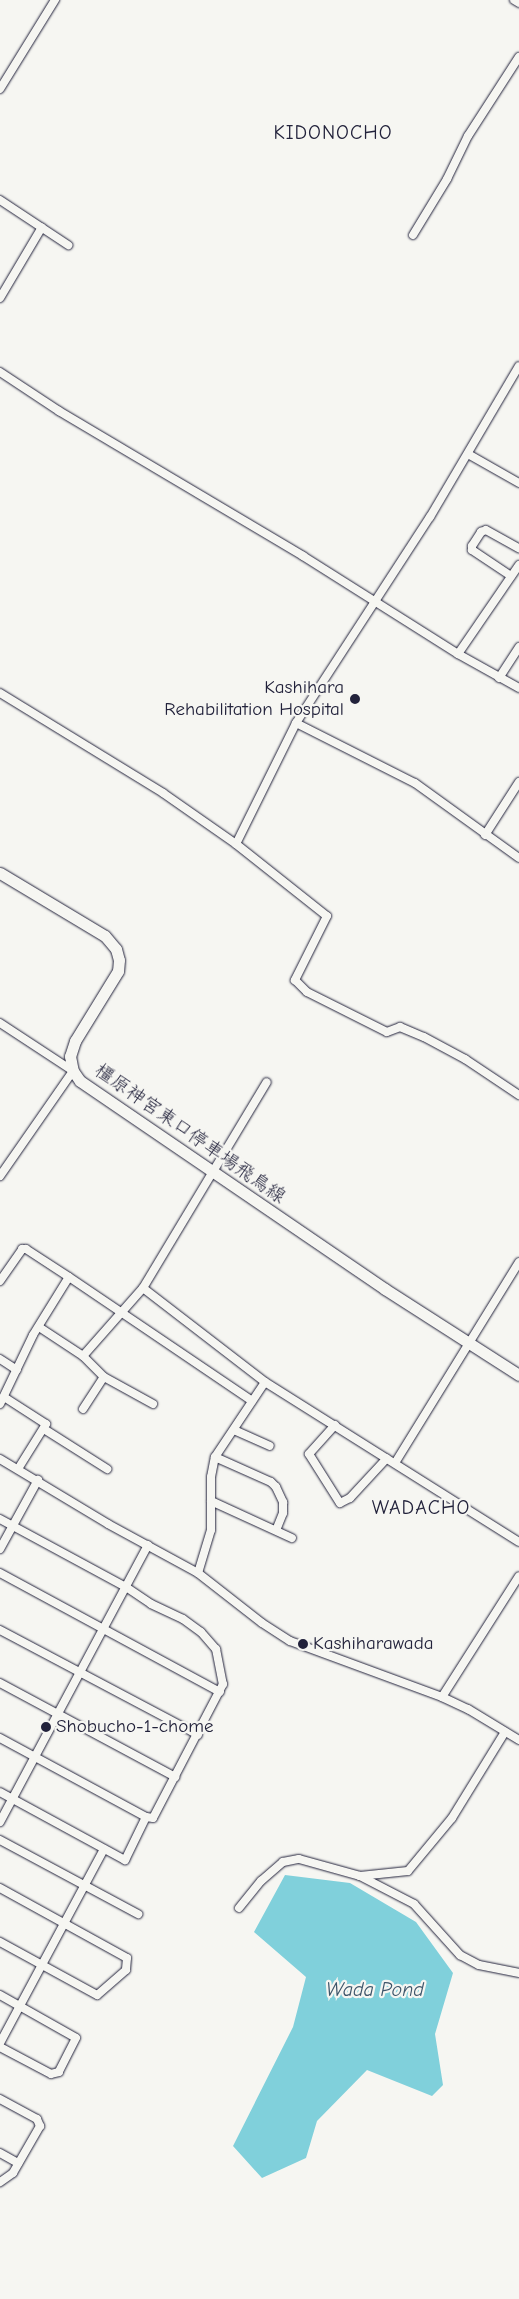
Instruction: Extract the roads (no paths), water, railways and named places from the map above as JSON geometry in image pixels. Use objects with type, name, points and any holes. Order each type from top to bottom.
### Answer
[{"type":"main road","name":"橿原神宮東口停車場飛鳥線","points":[[0,873],[105,936],[116,949],[119,960],[118,972],[75,1041],[70,1056],[74,1072],[84,1084],[469,1344],[519,1374]]},
{"type":"street","points":[[0,89],[55,0]]},
{"type":"street","points":[[514,0],[519,3]]},
{"type":"street","points":[[413,236],[448,179],[468,136],[519,57]]},
{"type":"street","points":[[0,200],[68,245]]},
{"type":"street","points":[[0,298],[42,227]]},
{"type":"street","points":[[236,844],[296,723],[378,601],[518,371]]},
{"type":"street","points":[[0,372],[59,411],[378,601],[458,654],[519,688]]},
{"type":"street","points":[[468,454],[519,483]]},
{"type":"street","points":[[511,576],[472,550],[472,546],[482,532],[486,530],[519,548]]},
{"type":"street","points":[[458,654],[519,565]]},
{"type":"street","points":[[500,678],[519,647]]},
{"type":"street","points":[[0,693],[163,793],[236,844],[327,916],[295,980],[307,992],[387,1032],[400,1027],[424,1037],[465,1059],[519,1095]]},
{"type":"street","points":[[296,723],[415,783],[519,858]]},
{"type":"street","points":[[485,835],[519,782]]},
{"type":"street","points":[[0,1023],[74,1072],[0,1176]]},
{"type":"street","points":[[83,1356],[143,1288],[267,1082]]},
{"type":"street","points":[[0,1281],[22,1249],[26,1249],[252,1401]]},
{"type":"street","points":[[396,1463],[519,1262]]},
{"type":"street","points":[[18,1469],[46,1424],[2,1400],[39,1326],[69,1277]]},
{"type":"street","points":[[143,1288],[265,1382],[519,1542]]},
{"type":"street","points":[[39,1326],[83,1356],[104,1377],[152,1404]]},
{"type":"street","points":[[0,1359],[17,1370]]},
{"type":"street","points":[[83,1409],[104,1377]]},
{"type":"street","points":[[198,1573],[210,1530],[212,1464],[265,1382]]},
{"type":"street","points":[[335,1425],[308,1454],[340,1502],[350,1498],[387,1458]]},
{"type":"street","points":[[44,1429],[107,1469]]},
{"type":"street","points":[[234,1430],[270,1446]]},
{"type":"street","points":[[215,1457],[271,1482],[276,1487],[283,1502],[283,1513],[276,1530]]},
{"type":"street","points":[[0,1459],[198,1573],[262,1623],[290,1642],[442,1697],[468,1709],[519,1740]]},
{"type":"street","points":[[0,1549],[38,1480]]},
{"type":"street","points":[[211,1501],[292,1538]]},
{"type":"street","points":[[0,1519],[126,1587],[151,1604],[183,1619],[216,1649],[223,1684],[153,1818],[146,1817],[0,1738]]},
{"type":"street","points":[[0,1822],[148,1545]]},
{"type":"street","points":[[0,1573],[220,1692]]},
{"type":"street","points":[[442,1697],[519,1576]]},
{"type":"street","points":[[0,1630],[198,1735]]},
{"type":"street","points":[[0,1683],[175,1777]]},
{"type":"street","points":[[360,1876],[408,1871],[452,1818],[505,1732]]},
{"type":"street","points":[[0,1792],[125,1860],[146,1817]]},
{"type":"street","points":[[0,1840],[138,1914]]},
{"type":"street","points":[[0,2043],[104,1849]]},
{"type":"street","points":[[240,1908],[261,1880],[283,1862],[299,1859],[360,1876],[414,1904],[460,1955],[479,1965],[519,1973]]},
{"type":"street","points":[[0,1888],[127,1958],[126,1970],[97,1994],[0,1942]]},
{"type":"street","points":[[0,1995],[76,2038],[60,2072],[51,2074],[0,2047]]},
{"type":"street","points":[[0,2098],[37,2119],[40,2126],[13,2173],[0,2182]]},
{"type":"street","points":[[0,2153],[18,2163]]},
{"type":"water","name":"Wada Pond","points":[[285,1875],[350,1883],[416,1922],[453,1973],[435,2034],[443,2085],[432,2096],[367,2070],[317,2121],[306,2158],[262,2178],[233,2146],[293,2027],[306,1977],[254,1932]]},
{"type":"place","name":"Kashihara Rehabilitation Hospital","points":[[355,699]]},
{"type":"place","name":"Kashiharawada","points":[[303,1644]]},
{"type":"place","name":"Shobucho-1-chome","points":[[46,1727]]},
{"type":"district","name":"KIDONOCHO","points":[[333,132]]},
{"type":"district","name":"WADACHO","points":[[421,1507]]}]
